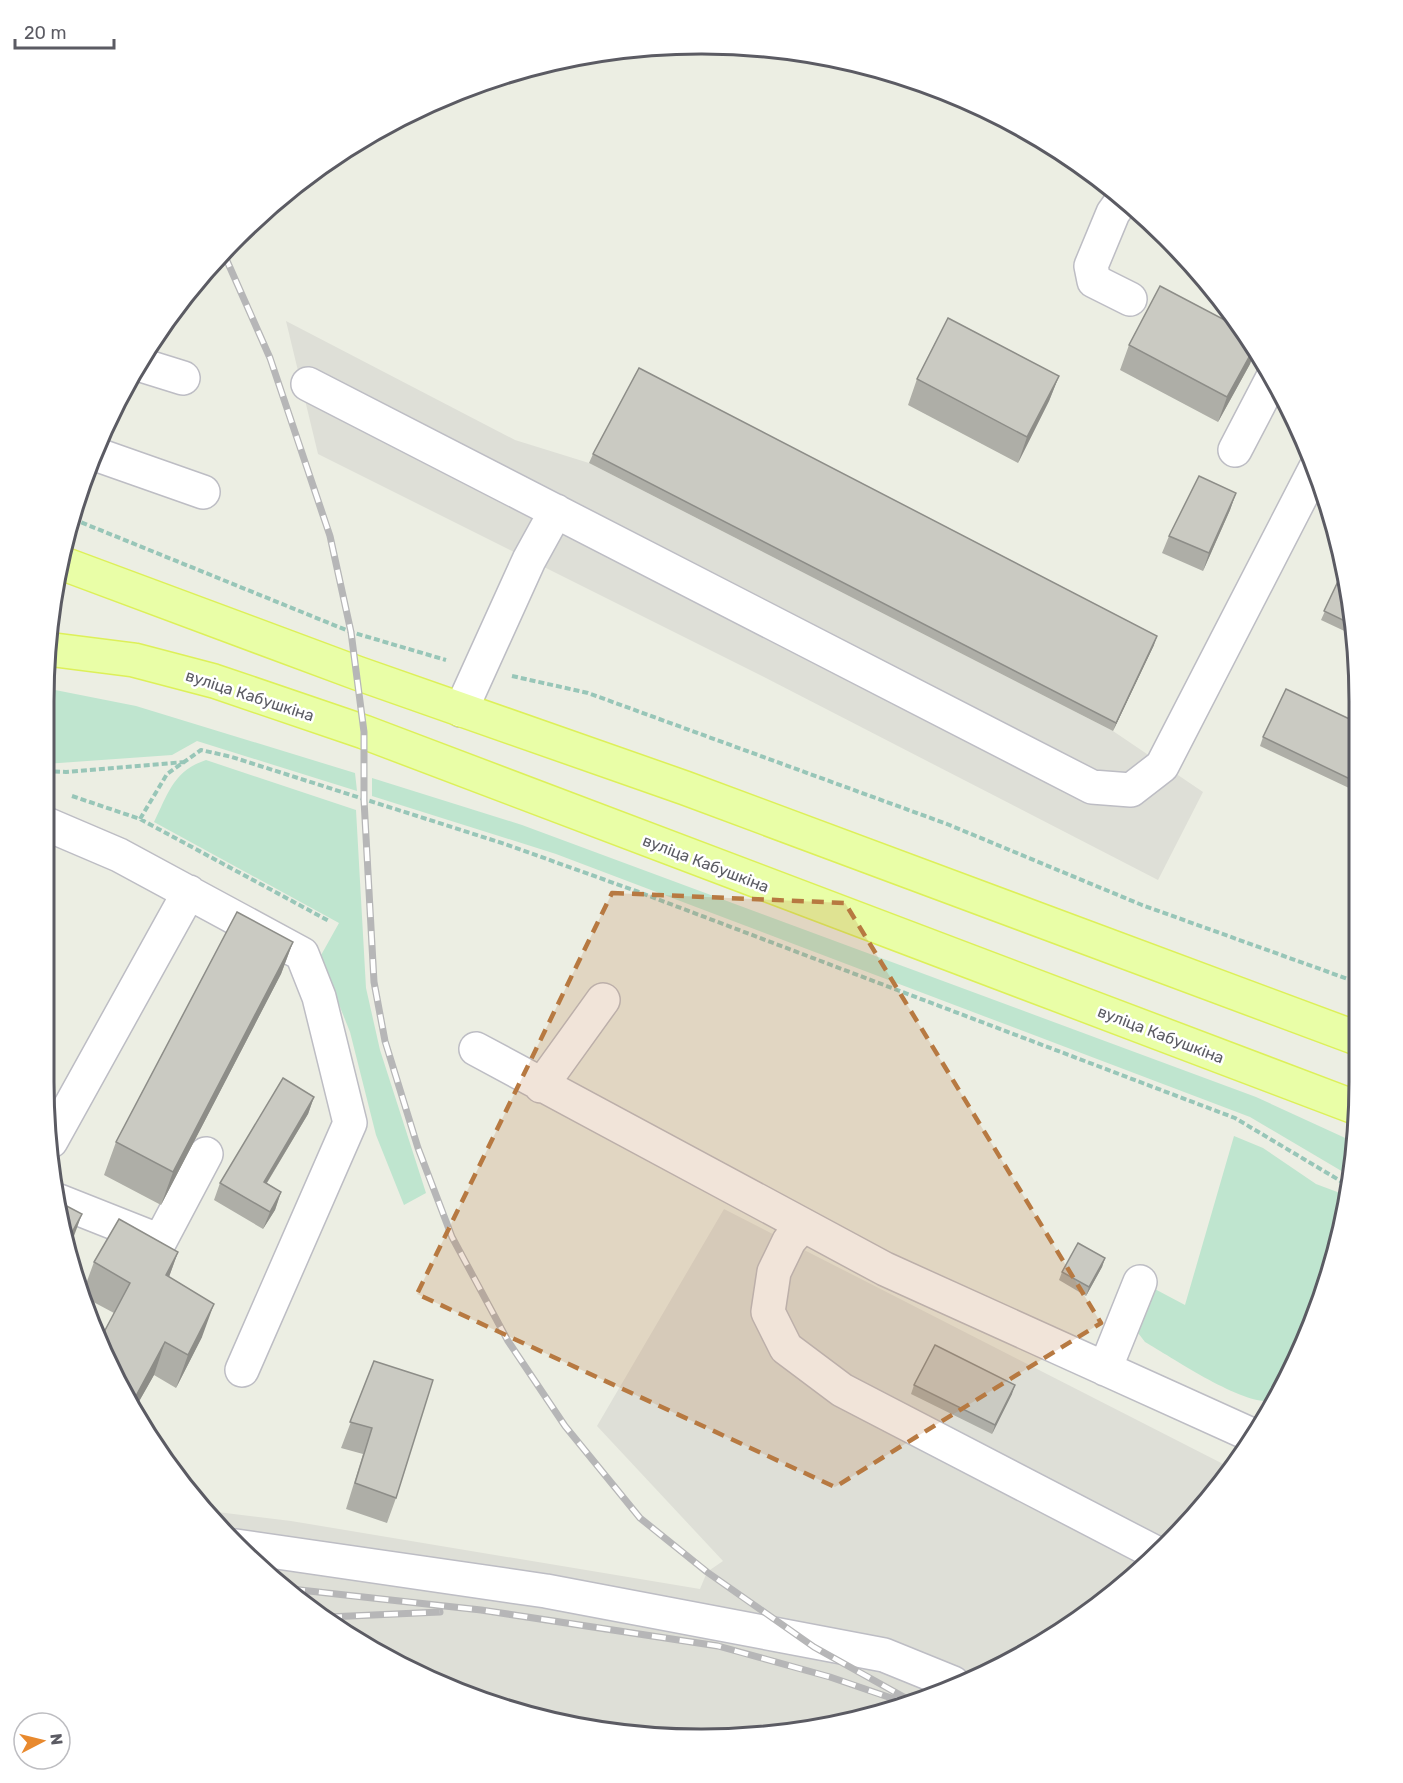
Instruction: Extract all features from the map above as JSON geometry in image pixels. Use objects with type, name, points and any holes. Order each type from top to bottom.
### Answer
[{"type":"main road","points":[[68,566],[461,710],[696,792],[1349,1035]]},
{"type":"main road","name":"вуліца Кабушкіна","points":[[56,650],[134,660],[214,681],[354,729],[1348,1105]]},
{"type":"lane","points":[[1118,206],[1091,266],[1094,281],[1130,299]]},
{"type":"lane","points":[[148,367],[183,378]]},
{"type":"lane","points":[[308,384],[1092,787],[1131,790],[1162,766],[1310,479]]},
{"type":"lane","points":[[1234,450],[1267,388]]},
{"type":"lane","points":[[102,456],[203,492]]},
{"type":"lane","points":[[461,710],[529,560],[556,511]]},
{"type":"lane","points":[[54,826],[119,855],[302,954],[319,997],[350,1123],[242,1370]]},
{"type":"lane","points":[[56,1133],[189,892]]},
{"type":"lane","points":[[542,1086],[603,1000]]},
{"type":"lane","points":[[476,1049],[885,1269],[1245,1432]]},
{"type":"lane","points":[[65,1204],[160,1241],[206,1154]]},
{"type":"lane","points":[[803,1225],[789,1241],[774,1272],[768,1312],[786,1348],[842,1390],[1148,1549]]},
{"type":"lane","points":[[1105,1369],[1140,1282]]},
{"type":"lane","points":[[254,1549],[546,1591],[872,1652],[947,1681]]},
{"type":"path","points":[[80,522],[351,632],[479,669],[588,693],[947,824],[1142,905],[1349,979]]},
{"type":"path","points":[[140,819],[167,774],[201,750],[232,758],[505,844],[636,891],[1235,1118],[1341,1181]]},
{"type":"path","points":[[54,771],[184,762]]},
{"type":"path","points":[[66,794],[140,819],[329,921]]},
{"type":"highlighted area","points":[[612,893],[845,903],[1101,1323],[835,1487],[417,1294]]},
{"type":"shaded area","points":[[286,321],[515,440],[589,463],[1113,731],[1203,792],[1158,880],[764,677],[318,454]]},
{"type":"shaded area","points":[[724,1209],[1223,1464],[1188,1508],[1128,1568],[1096,1595],[1025,1642],[949,1680],[910,1695],[828,1717],[744,1728],[659,1728],[575,1717],[493,1695],[454,1680],[415,1662],[342,1620],[275,1568],[219,1512],[291,1521],[700,1589],[707,1572],[723,1561],[597,1426]]},
{"type":"green space","points":[[54,690],[136,706],[355,773],[357,791],[197,741],[172,755],[54,763]]},
{"type":"green space","points":[[206,760],[356,810],[366,988],[380,1050],[426,1193],[404,1205],[376,1135],[350,1032],[320,957],[339,923],[154,822],[168,793],[179,777],[186,770]]},
{"type":"green space","points":[[372,778],[522,825],[1256,1097],[1346,1138],[1342,1171],[1250,1117],[556,854],[372,796]]},
{"type":"green space","points":[[1234,1136],[1263,1148],[1316,1184],[1339,1193],[1315,1290],[1300,1329],[1264,1401],[1244,1396],[1208,1379],[1145,1342],[1135,1329],[1151,1287],[1185,1305]]},
{"type":"building","points":[[1160,286],[1224,320],[1249,357],[1227,397],[1129,345]]},
{"type":"building","points":[[948,318],[1059,376],[1027,437],[917,379]]},
{"type":"building","points":[[639,368],[1157,636],[1116,723],[593,454]]},
{"type":"building","points":[[1199,476],[1236,493],[1209,553],[1169,536]]},
{"type":"building","points":[[1338,582],[1343,620],[1324,611]]},
{"type":"building","points":[[1286,689],[1349,719],[1349,779],[1263,737]]},
{"type":"building","points":[[237,912],[293,942],[173,1172],[116,1142]]},
{"type":"building","points":[[283,1078],[314,1097],[264,1182],[281,1192],[270,1212],[220,1183]]},
{"type":"building","points":[[66,1205],[82,1214],[72,1232]]},
{"type":"building","points":[[119,1219],[178,1252],[166,1275],[214,1304],[188,1355],[165,1342],[136,1396],[104,1332],[130,1283],[94,1262]]},
{"type":"building","points":[[1078,1243],[1105,1258],[1089,1287],[1062,1272]]},
{"type":"building","points":[[935,1345],[1015,1385],[995,1425],[914,1385]]},
{"type":"building","points":[[374,1361],[433,1380],[396,1498],[355,1483],[372,1428],[350,1422]]},
{"type":"railway","points":[[227,262],[270,358],[330,536],[351,632],[364,732],[364,800],[374,982],[385,1041],[418,1148],[452,1237],[508,1341],[565,1426],[640,1518],[707,1572],[814,1647],[904,1697]]},
{"type":"railway","points":[[301,1590],[481,1610],[718,1646],[830,1677],[895,1699]]},
{"type":"railway","points":[[337,1617],[440,1612]]}]
